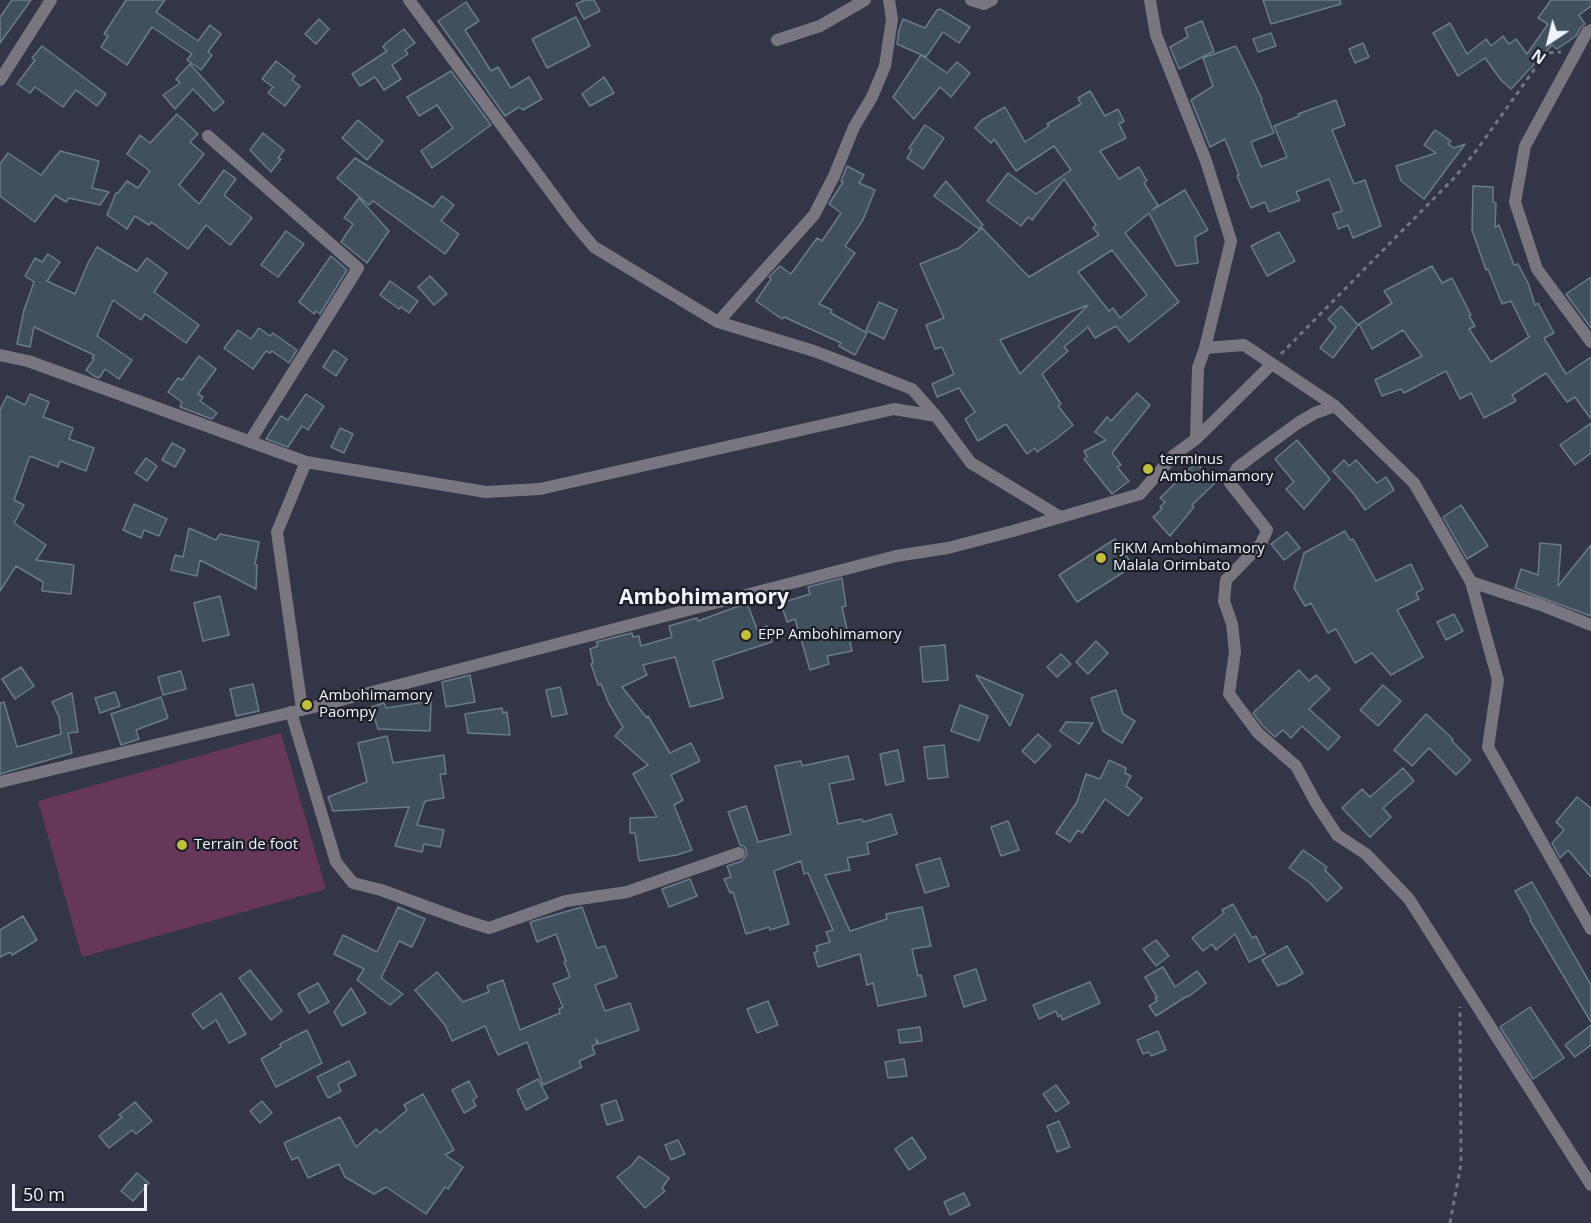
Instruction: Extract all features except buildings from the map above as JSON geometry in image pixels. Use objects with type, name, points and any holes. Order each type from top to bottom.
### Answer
[{"type":"street","points":[[0,80],[51,0]]},
{"type":"street","points":[[409,0],[594,247],[718,322],[814,351],[912,389],[936,416],[971,463],[1060,517]]},
{"type":"street","points":[[777,40],[820,26],[865,0]]},
{"type":"street","points":[[718,322],[814,215],[834,176],[854,127],[872,98],[885,66],[892,19],[889,0]]},
{"type":"street","points":[[971,0],[984,4],[992,0]]},
{"type":"street","points":[[1150,0],[1156,35],[1206,161],[1231,241],[1198,368],[1196,439]]},
{"type":"street","points":[[1591,30],[1587,32],[1525,146],[1515,202],[1537,269],[1591,342]]},
{"type":"street","points":[[208,136],[358,268],[250,441]]},
{"type":"street","points":[[1205,348],[1244,345],[1335,406],[1414,483],[1471,582],[1498,680],[1488,747],[1591,929]]},
{"type":"street","points":[[0,355],[28,361],[306,462],[486,492],[540,489],[894,409],[936,416]]},
{"type":"street","points":[[0,782],[297,711],[896,556],[948,548],[1140,494],[1174,455],[1196,439],[1272,364]]},
{"type":"street","points":[[1335,406],[1315,413],[1298,423],[1258,452],[1237,468],[1230,483],[1267,530],[1261,544],[1226,580],[1224,601],[1232,624],[1235,652],[1229,694],[1258,733],[1296,766],[1337,835],[1366,854],[1409,899],[1591,1185]]},
{"type":"street","points":[[306,462],[277,532],[297,711],[336,862],[354,883],[381,890],[463,921],[489,928],[566,901],[627,892],[739,853]]},
{"type":"street","points":[[1471,582],[1541,605],[1591,625]]},
{"type":"path","points":[[1272,364],[1455,177],[1546,53],[1565,51]]},
{"type":"path","points":[[1450,1223],[1461,1164],[1460,979]]},
{"type":"shaded area","name":"Terrain de foot","points":[[281,733],[326,889],[82,957],[38,801]]},
{"type":"place","name":"terminus Ambohimamory","points":[[1148,469]]},
{"type":"place","name":"FJKM Ambohimamory Malala Orimbato","points":[[1101,558]]},
{"type":"place","name":"EPP Ambohimamory","points":[[746,635]]},
{"type":"place","name":"Ambohimamory Paompy","points":[[307,705]]},
{"type":"place","name":"Terrain de foot","points":[[182,845]]},
{"type":"district","name":"Ambohimamory","points":[[704,598]]}]
